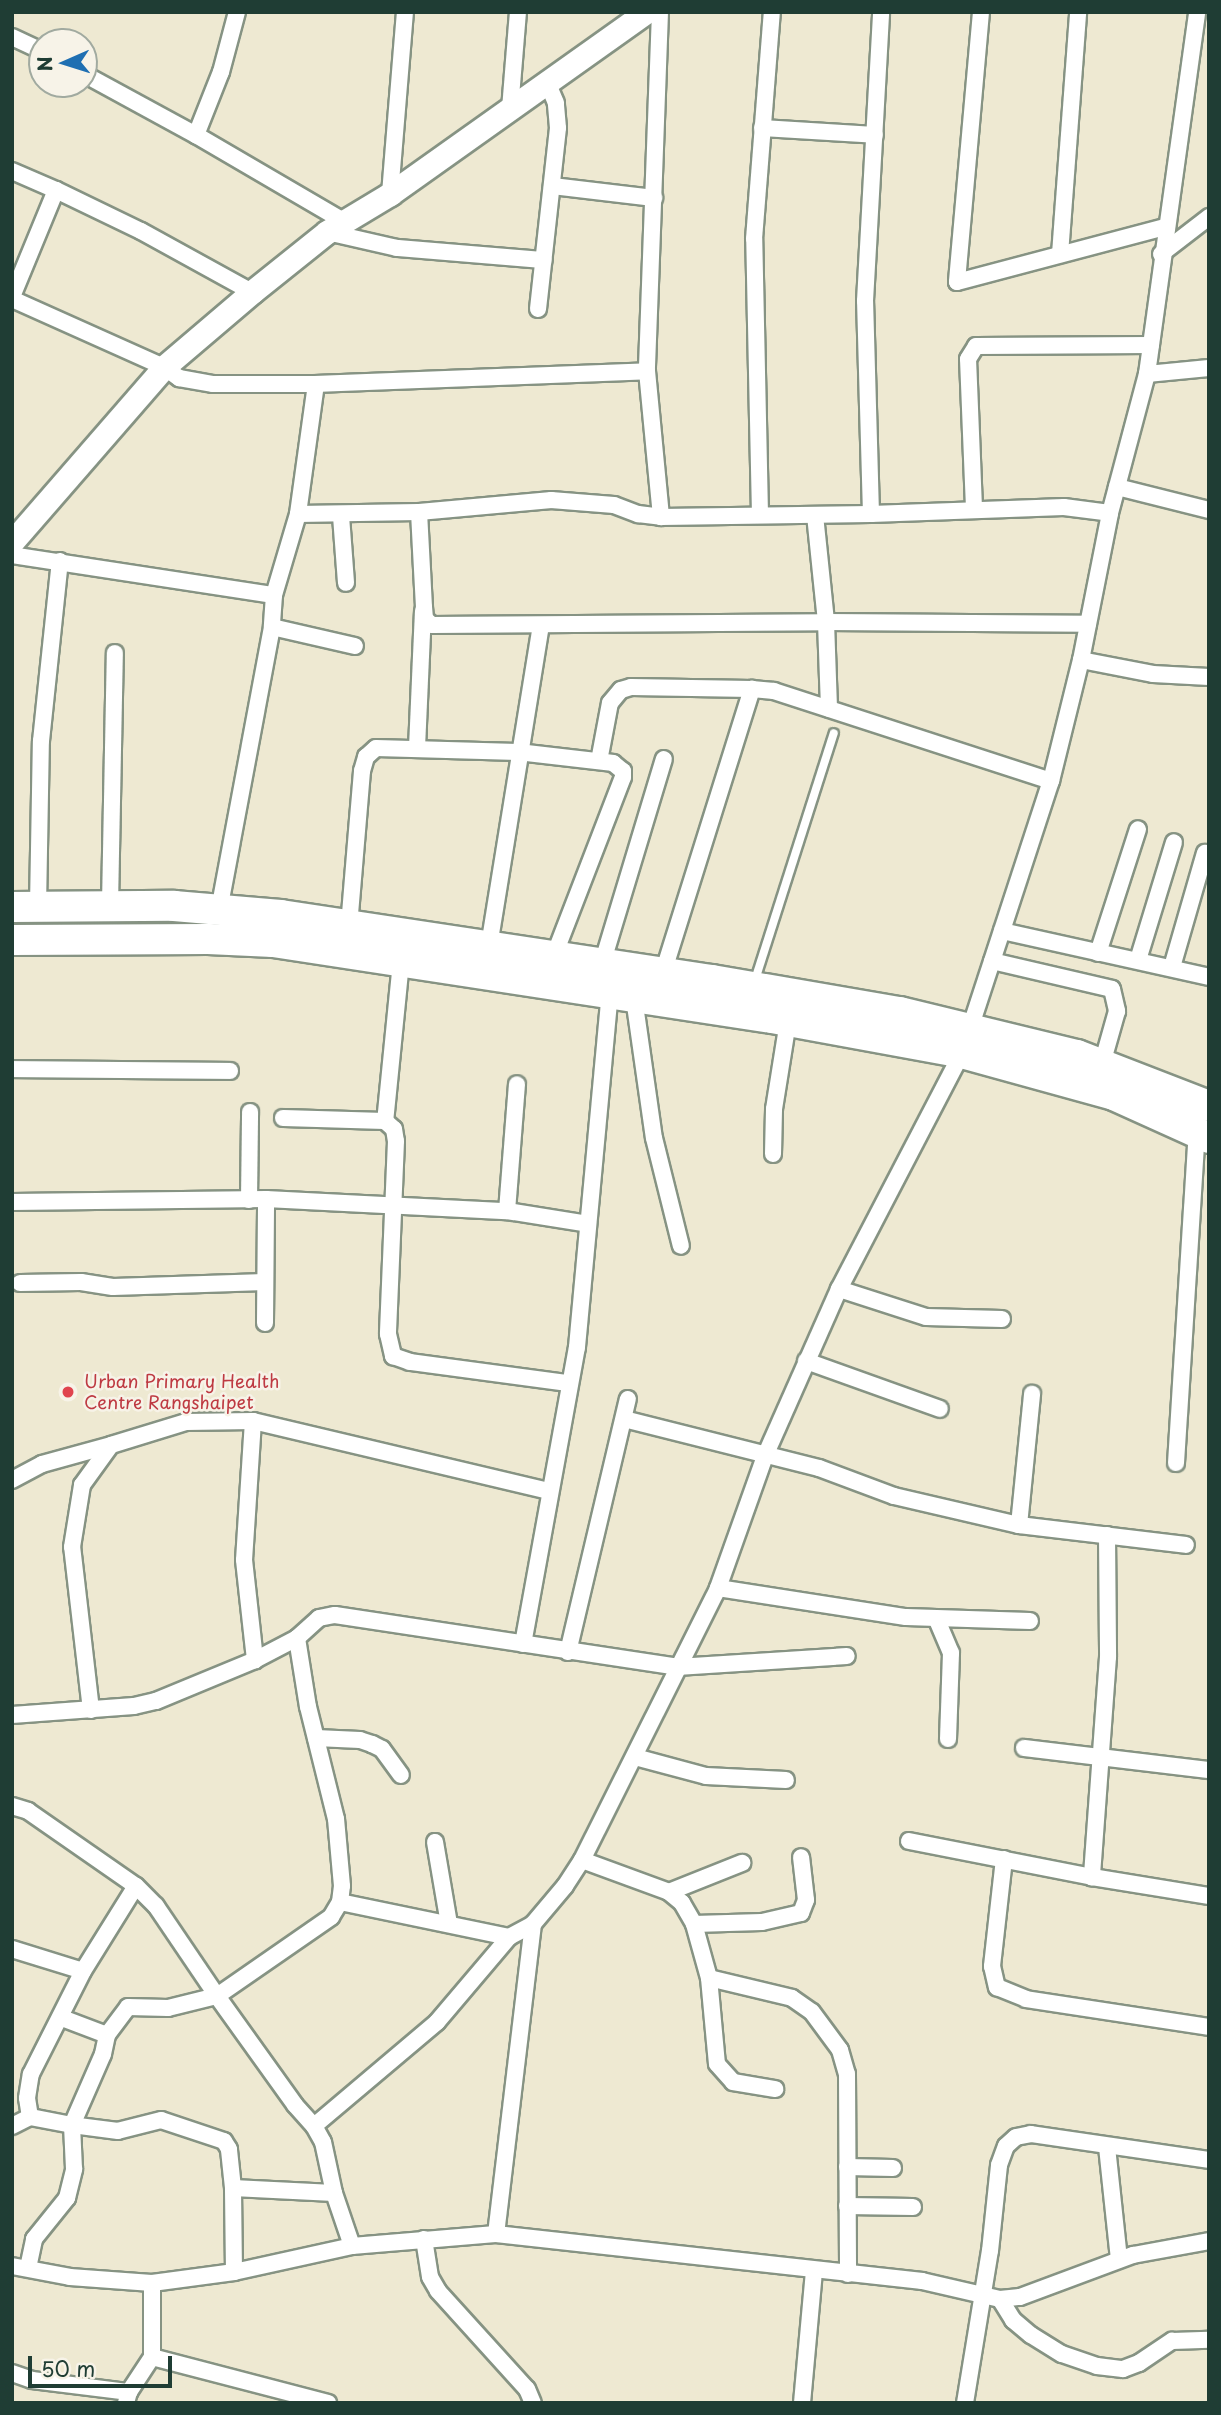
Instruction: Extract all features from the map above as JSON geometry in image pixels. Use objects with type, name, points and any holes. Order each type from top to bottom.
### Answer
[{"type":"highway","points":[[25,907],[110,905],[219,909],[489,946],[900,1012],[966,1042],[1205,1126]]},
{"type":"highway","points":[[12,940],[138,938],[274,942],[788,1021],[966,1042],[1102,1064],[1205,1126]]},
{"type":"main road","points":[[12,542],[21,523],[164,368],[252,292],[335,227],[390,194],[646,12]]},
{"type":"street","points":[[196,135],[220,72],[237,12]]},
{"type":"street","points":[[390,194],[405,12]]},
{"type":"street","points":[[510,109],[518,12]]},
{"type":"street","points":[[660,12],[647,371],[660,517]]},
{"type":"street","points":[[760,515],[754,239],[772,12]]},
{"type":"street","points":[[871,514],[865,301],[881,12]]},
{"type":"street","points":[[981,12],[957,282],[1165,227]]},
{"type":"street","points":[[1060,254],[1078,12]]},
{"type":"street","points":[[314,2126],[437,2022],[509,1937],[533,1924],[565,1886],[582,1860],[718,1588],[765,1457],[839,1289],[966,1042],[1051,781],[1088,624],[1110,513],[1147,374],[1161,254],[1197,12]]},
{"type":"street","points":[[12,37],[28,44]]},
{"type":"street","points":[[98,82],[196,135],[335,227],[397,248],[544,260]]},
{"type":"street","points":[[538,309],[558,128],[556,103],[547,82]]},
{"type":"street","points":[[762,128],[874,135]]},
{"type":"street","points":[[12,171],[141,231],[252,292]]},
{"type":"street","points":[[552,186],[654,198]]},
{"type":"street","points":[[56,190],[12,298],[164,368],[179,378],[213,384],[316,384],[647,371]]},
{"type":"street","points":[[1161,254],[1209,217]]},
{"type":"street","points":[[974,508],[968,359],[976,346],[1151,345]]},
{"type":"street","points":[[1147,374],[1209,368]]},
{"type":"street","points":[[219,909],[272,627],[274,595],[298,514],[316,384]]},
{"type":"street","points":[[1117,488],[1209,510]]},
{"type":"street","points":[[298,514],[341,516],[580,500],[660,517],[871,514],[974,508],[1064,507],[1110,513]]},
{"type":"street","points":[[419,512],[425,619],[432,625],[827,622],[1088,624]]},
{"type":"street","points":[[815,515],[827,622],[829,709]]},
{"type":"street","points":[[341,516],[346,583]]},
{"type":"street","points":[[12,555],[274,595]]},
{"type":"street","points":[[25,907],[60,561]]},
{"type":"street","points":[[417,748],[424,607]]},
{"type":"street","points":[[489,946],[518,752],[541,626]]},
{"type":"street","points":[[272,627],[355,646]]},
{"type":"street","points":[[110,905],[115,653]]},
{"type":"street","points":[[1080,660],[1153,674],[1209,677]]},
{"type":"street","points":[[599,761],[610,703],[621,690],[631,687],[752,689],[774,691],[1051,781]]},
{"type":"street","points":[[663,973],[752,689]]},
{"type":"street","points":[[349,926],[362,771],[366,757],[376,748],[518,752],[599,761],[619,766],[623,777],[554,956]]},
{"type":"street","points":[[601,964],[664,759]]},
{"type":"street","points":[[1098,953],[1138,829]]},
{"type":"street","points":[[1138,960],[1174,842]]},
{"type":"street","points":[[1172,967],[1205,853]]},
{"type":"street","points":[[1002,931],[1209,977]]},
{"type":"street","points":[[992,961],[1112,989],[1117,1011],[1102,1064]]},
{"type":"street","points":[[385,1121],[401,962]]},
{"type":"street","points":[[523,1644],[576,1347],[589,1224],[622,996]]},
{"type":"street","points":[[622,996],[681,1246]]},
{"type":"street","points":[[774,1154],[774,1109],[788,1021]]},
{"type":"street","points":[[12,1069],[230,1071]]},
{"type":"street","points":[[507,1211],[517,1084]]},
{"type":"street","points":[[248,1200],[250,1112]]},
{"type":"street","points":[[283,1118],[385,1121],[394,1129],[396,1141],[388,1335],[393,1356],[410,1362],[568,1383]]},
{"type":"street","points":[[1176,1463],[1205,1126]]},
{"type":"street","points":[[12,1202],[266,1199],[507,1211],[589,1224]]},
{"type":"street","points":[[265,1323],[266,1199]]},
{"type":"street","points":[[20,1283],[81,1282],[113,1287],[265,1282]]},
{"type":"street","points":[[839,1289],[926,1317],[1002,1319]]},
{"type":"street","points":[[806,1361],[940,1409]]},
{"type":"street","points":[[1019,1525],[1032,1394]]},
{"type":"street","points":[[568,1652],[628,1399]]},
{"type":"street","points":[[624,1419],[765,1457],[819,1468],[894,1496],[1019,1525],[1186,1545]]},
{"type":"street","points":[[12,1480],[42,1464],[186,1423],[253,1420],[550,1491]]},
{"type":"street","points":[[253,1420],[244,1560],[255,1660]]},
{"type":"street","points":[[91,1710],[72,1547],[82,1485],[111,1445]]},
{"type":"street","points":[[1092,1877],[1108,1657],[1107,1535]]},
{"type":"street","points":[[718,1588],[937,1620],[1030,1621]]},
{"type":"street","points":[[12,1715],[91,1710],[156,1701],[255,1660],[297,1638],[319,1618],[335,1615],[677,1667],[847,1656]]},
{"type":"street","points":[[937,1620],[951,1653],[948,1739]]},
{"type":"street","points":[[297,1638],[316,1738],[336,1819],[342,1886],[340,1902],[331,1917],[217,1996],[168,2008],[128,2007],[107,2035],[103,2054],[72,2125],[74,2169],[67,2198],[34,2239],[20,2267],[70,2277],[152,2283],[234,2272],[352,2246],[496,2234],[922,2281],[1000,2299],[1020,2297],[1119,2259],[1209,2241]]},
{"type":"street","points":[[316,1738],[360,1740],[372,1744],[382,1749],[401,1775]]},
{"type":"street","points":[[1024,1748],[1209,1770]]},
{"type":"street","points":[[635,1757],[698,1775],[786,1780]]},
{"type":"street","points":[[12,1806],[28,1811],[136,1886],[156,1906],[295,2105],[314,2126],[323,2142],[334,2193],[352,2246]]},
{"type":"street","points":[[909,1841],[1092,1877],[1209,1896]]},
{"type":"street","points":[[435,1842],[449,1924]]},
{"type":"street","points":[[694,1924],[762,1922],[801,1913],[806,1900],[801,1857]]},
{"type":"street","points":[[582,1860],[669,1892],[682,1903],[694,1924],[709,1978],[718,2064],[733,2082],[775,2089]]},
{"type":"street","points":[[1004,1860],[992,1966],[997,1987],[1026,1999],[1209,2027]]},
{"type":"street","points":[[669,1892],[741,1863]]},
{"type":"street","points":[[30,2118],[27,2098],[31,2074],[62,2018],[83,1971],[136,1886]]},
{"type":"street","points":[[340,1902],[509,1937]]},
{"type":"street","points":[[496,2234],[533,1924]]},
{"type":"street","points":[[12,1950],[83,1971]]},
{"type":"street","points":[[709,1978],[792,1998],[824,2025],[840,2049],[847,2074],[848,2274]]},
{"type":"street","points":[[62,2018],[107,2035]]},
{"type":"street","points":[[12,2126],[30,2118],[118,2131],[161,2120],[215,2135],[224,2141],[229,2149],[233,2188],[234,2272]]},
{"type":"street","points":[[965,2403],[999,2165],[1006,2146],[1016,2137],[1031,2134],[1209,2160]]},
{"type":"street","points":[[1107,2147],[1119,2259]]},
{"type":"street","points":[[846,2167],[893,2168]]},
{"type":"street","points":[[233,2188],[334,2193]]},
{"type":"street","points":[[847,2206],[913,2207]]},
{"type":"street","points":[[424,2239],[430,2277],[438,2291],[527,2389],[533,2403]]},
{"type":"street","points":[[802,2403],[814,2271]]},
{"type":"street","points":[[12,2372],[32,2380],[127,2397],[152,2357],[152,2283]]},
{"type":"street","points":[[1000,2299],[1013,2320],[1031,2335],[1062,2354],[1097,2366],[1122,2369],[1139,2363],[1172,2341],[1209,2340]]},
{"type":"street","points":[[152,2357],[328,2403]]},
{"type":"lane","points":[[752,987],[834,733]]},
{"type":"place","name":"Urban Primary Health Centre Rangshaipet","points":[[68,1392]]}]
